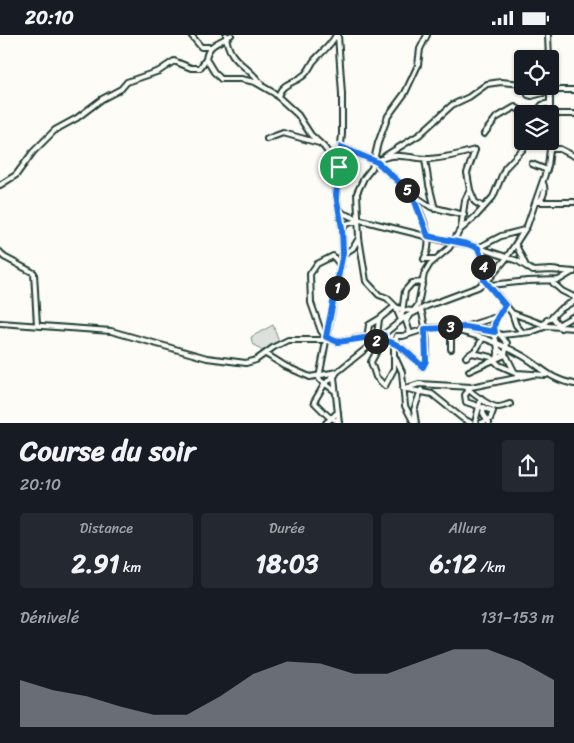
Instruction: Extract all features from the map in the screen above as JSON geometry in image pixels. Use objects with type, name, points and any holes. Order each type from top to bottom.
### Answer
[{"type":"street","points":[[191,35],[201,47],[210,47],[231,35]]},
{"type":"street","points":[[278,97],[288,82],[296,81],[305,75],[313,63],[331,45],[337,35]]},
{"type":"street","points":[[335,391],[319,380],[319,375],[342,255],[342,231],[336,195],[341,147],[342,94],[337,35]]},
{"type":"street","points":[[412,312],[395,306],[387,298],[379,295],[366,281],[358,238],[357,191],[376,161],[378,143],[388,116],[405,93],[418,65],[420,49],[428,35]]},
{"type":"street","points":[[548,35],[549,50]]},
{"type":"street","points":[[227,37],[230,52],[261,84],[298,115],[311,135],[321,144],[339,167]]},
{"type":"street","points":[[0,185],[16,175],[33,152],[55,130],[77,118],[126,83],[159,71],[174,61],[191,68],[200,68],[206,59],[210,47]]},
{"type":"street","points":[[206,59],[221,79],[241,79],[261,84]]},
{"type":"street","points":[[376,161],[419,135],[452,105],[469,97],[487,84],[501,82],[514,84]]},
{"type":"street","points":[[559,91],[574,90]]},
{"type":"street","points":[[542,105],[550,103],[550,95]]},
{"type":"street","points":[[484,134],[496,118],[514,108]]},
{"type":"street","points":[[559,114],[574,114]]},
{"type":"street","points":[[267,139],[282,133],[321,144]]},
{"type":"street","points":[[341,147],[376,161],[412,194],[435,209],[464,215]]},
{"type":"street","points":[[559,149],[574,156]]},
{"type":"street","points":[[385,156],[425,159],[458,155],[475,150],[467,173],[470,190],[475,202],[483,207]]},
{"type":"street","points":[[410,333],[406,323],[420,301],[425,272],[435,259],[444,253],[460,230],[495,193],[505,168],[522,150]]},
{"type":"street","points":[[339,423],[330,418],[314,402],[325,383],[412,312],[475,289],[486,281],[516,245],[524,230],[543,183],[550,150]]},
{"type":"street","points":[[425,159],[428,185],[435,209]]},
{"type":"street","points":[[532,164],[547,170]]},
{"type":"street","points":[[535,205],[539,202],[545,187],[543,183]]},
{"type":"street","points":[[460,230],[470,190]]},
{"type":"street","points":[[412,194],[428,236],[429,250],[424,259],[435,259]]},
{"type":"street","points":[[539,202],[574,202]]},
{"type":"street","points":[[338,207],[344,214],[359,220],[467,244],[507,257],[533,271],[573,272]]},
{"type":"street","points":[[342,231],[346,224],[359,220]]},
{"type":"street","points":[[478,248],[501,236],[524,230]]},
{"type":"street","points":[[342,255],[353,248],[358,238]]},
{"type":"street","points":[[516,245],[526,266]]},
{"type":"street","points":[[478,248],[486,281],[512,313],[516,325],[523,333]]},
{"type":"street","points":[[0,252],[4,257],[34,273],[36,325]]},
{"type":"street","points":[[326,338],[321,331],[312,307],[310,274],[317,264],[333,256],[341,266]]},
{"type":"street","points":[[490,285],[559,280],[573,272]]},
{"type":"street","points":[[401,320],[406,288],[412,283],[423,282]]},
{"type":"street","points":[[553,283],[562,291],[574,297]]},
{"type":"street","points":[[376,341],[379,347],[371,362],[376,377],[385,386],[394,369],[394,342],[396,336],[403,336],[425,329],[466,327],[497,333],[532,332],[545,325],[560,309],[574,301]]},
{"type":"street","points":[[496,360],[498,348],[497,333],[494,326],[495,320],[505,305]]},
{"type":"street","points":[[367,338],[369,325],[395,306]]},
{"type":"street","points":[[395,306],[401,320]]},
{"type":"street","points":[[376,341],[394,342],[423,367],[426,361],[425,329],[421,309]]},
{"type":"street","points":[[512,313],[545,325],[574,328]]},
{"type":"street","points":[[558,327],[574,316]]},
{"type":"street","points":[[466,327],[493,318]]},
{"type":"street","points":[[551,318],[558,327]]},
{"type":"street","points":[[377,335],[378,319]]},
{"type":"street","points":[[0,323],[111,331],[207,358],[244,363],[252,363],[278,344],[291,339],[326,338],[338,342],[384,335]]},
{"type":"street","points":[[445,328],[475,336],[491,343],[505,355],[517,374]]},
{"type":"street","points":[[451,349],[450,339],[453,330]]},
{"type":"street","points":[[469,371],[505,355],[507,349],[506,341],[497,333]]},
{"type":"street","points":[[475,336],[480,343]]},
{"type":"street","points":[[466,357],[476,350],[483,339]]},
{"type":"street","points":[[498,348],[507,349],[524,357],[548,375],[574,384]]},
{"type":"street","points":[[472,353],[491,357],[503,367],[517,374]]},
{"type":"street","points":[[266,354],[280,364],[310,377],[336,373]]},
{"type":"street","points":[[395,357],[402,372],[405,406],[416,423]]},
{"type":"street","points":[[336,373],[335,391],[339,423]]},
{"type":"street","points":[[403,389],[419,384],[467,388],[517,374],[548,375]]},
{"type":"street","points":[[403,389],[432,394],[439,401],[474,423],[490,419],[493,411],[466,402],[467,388]]},
{"type":"street","points":[[467,388],[481,399],[499,408],[510,404]]},
{"type":"street","points":[[416,423],[414,410],[421,391]]},
{"type":"street","points":[[481,399],[484,421]]},
{"type":"street","points":[[474,423],[481,406]]},
{"type":"street","points":[[326,423],[338,412]]},
{"type":"shaded area","points":[[273,325],[279,341],[262,351],[252,343],[251,337]]},
{"type":"route","points":[[341,147],[374,160],[382,165],[390,175],[412,194],[428,236],[478,248],[483,265],[484,280],[505,305],[495,320],[495,332],[466,327],[425,329],[426,363],[423,367],[401,346],[394,342],[386,340],[374,341],[384,335],[338,342],[326,337],[343,253],[342,228],[336,195],[339,167],[341,147]]}]
